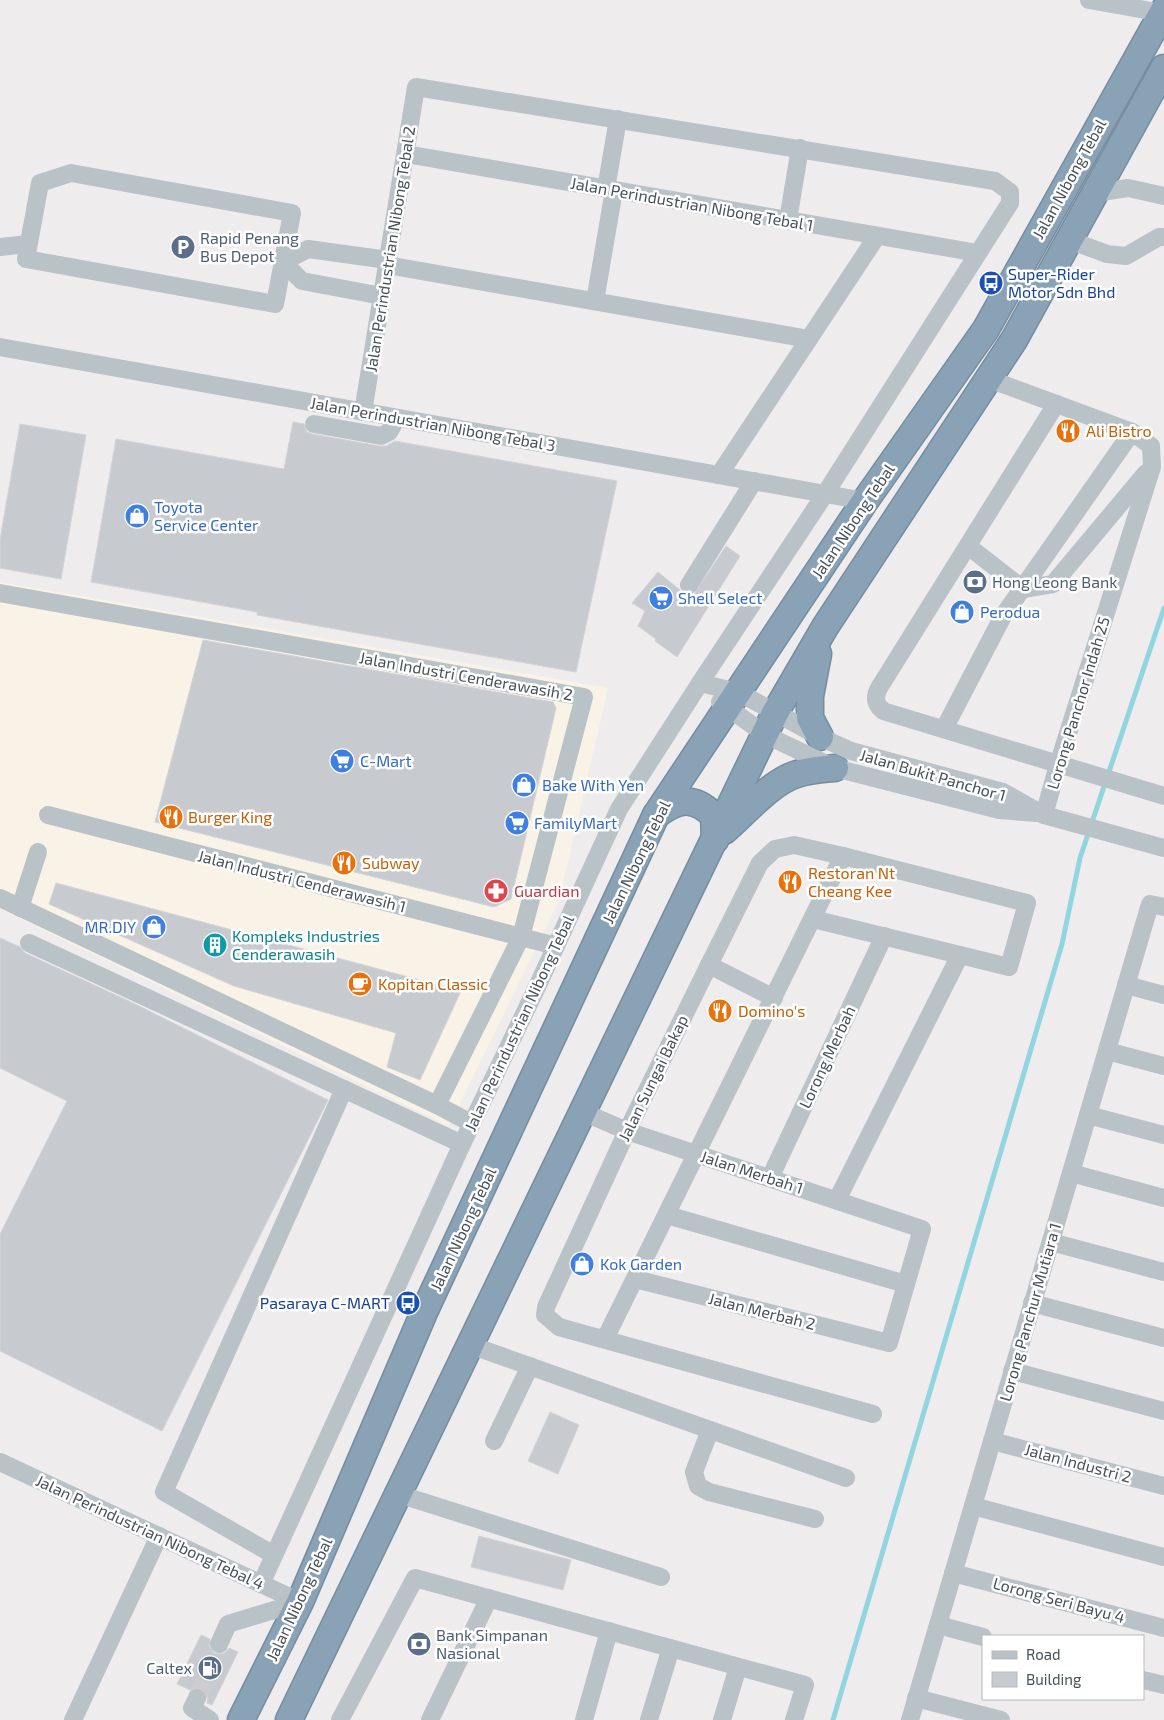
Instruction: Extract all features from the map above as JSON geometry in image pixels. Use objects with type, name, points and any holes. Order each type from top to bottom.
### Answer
[{"type":"highway","name":"Jalan Nibong Tebal","points":[[241,1720],[300,1602],[427,1306],[656,815],[865,501],[986,329],[1163,11]]},
{"type":"highway","name":"Jalan Nibong Tebal","points":[[289,1720],[770,724],[825,627],[1014,340],[1164,68]]},
{"type":"highway","points":[[820,737],[810,718],[810,696],[825,627]]},
{"type":"highway","points":[[715,840],[771,787],[784,779],[798,773],[835,768]]},
{"type":"highway","points":[[656,815],[669,806],[682,801],[695,802],[706,808],[714,816],[715,840]]},
{"type":"street","points":[[1089,0],[1125,3],[1163,11]]},
{"type":"street","name":"Jalan Perindustrian Nibong Tebal 2","points":[[363,412],[416,87],[618,119]]},
{"type":"street","points":[[595,301],[618,119],[800,148],[788,220]]},
{"type":"street","name":"Jalan Perindustrian Nibong Tebal","points":[[261,1584],[462,1144],[619,809],[700,683],[826,494],[1010,203],[1010,192],[995,181],[800,148]]},
{"type":"street","name":"Jalan Perindustrian Nibong Tebal 1","points":[[406,154],[978,254]]},
{"type":"street","points":[[71,173],[292,214],[283,262],[275,304],[26,258],[40,184],[71,173]]},
{"type":"street","points":[[1095,193],[1128,188],[1164,196]]},
{"type":"street","points":[[719,475],[877,236]]},
{"type":"street","points":[[1070,240],[1107,254],[1126,256],[1158,236],[1164,237]]},
{"type":"street","points":[[0,247],[28,244]]},
{"type":"street","points":[[302,281],[308,249]]},
{"type":"street","points":[[283,262],[308,249],[809,339]]},
{"type":"street","points":[[283,262],[302,281],[382,296]]},
{"type":"street","name":"Jalan Perindustrian Nibong Tebal 3","points":[[0,347],[865,501]]},
{"type":"street","points":[[944,728],[1003,616],[1132,432],[989,379]]},
{"type":"street","points":[[1056,404],[879,688],[876,699],[878,706],[883,711],[1164,796]]},
{"type":"street","points":[[314,424],[381,436],[389,432],[397,418]]},
{"type":"street","name":"Lorong Panchor Indah 25","points":[[1045,815],[1066,767],[1152,467],[1151,446],[1132,432]]},
{"type":"street","points":[[968,546],[1023,589],[1053,584],[1152,467]]},
{"type":"street","points":[[689,585],[754,481]]},
{"type":"street","name":"Jalan Industri Cenderawasih 2","points":[[0,593],[584,697],[521,938],[437,1105]]},
{"type":"street","points":[[700,683],[732,700],[835,768],[999,810],[1045,815]]},
{"type":"street","name":"Jalan Bukit Panchor 1","points":[[732,700],[770,724],[820,737],[851,751],[1003,792],[1045,815],[1164,848]]},
{"type":"street","points":[[1146,791],[1164,784]]},
{"type":"street","name":"Jalan Industri Cenderawasih 1","points":[[48,815],[556,946]]},
{"type":"street","name":"Jalan Sungai Bakap","points":[[605,1339],[559,1328],[545,1315],[546,1307],[709,964],[760,864],[775,849],[794,846],[843,856]]},
{"type":"street","points":[[20,908],[38,852]]},
{"type":"street","points":[[813,919],[1009,967],[1027,903],[843,856],[605,1339],[873,1414]]},
{"type":"street","points":[[0,898],[472,1123]]},
{"type":"street","name":"Lorong Panchur Mutiara 1","points":[[910,1720],[1126,985],[1157,905]]},
{"type":"street","name":"Lorong Merbah","points":[[770,1178],[884,936]]},
{"type":"street","points":[[29,943],[462,1144]]},
{"type":"street","points":[[837,1200],[960,955]]},
{"type":"street","points":[[709,964],[774,998]]},
{"type":"street","points":[[1126,985],[1164,995]]},
{"type":"street","points":[[1107,1051],[1164,1066]]},
{"type":"street","points":[[274,1555],[164,1492],[344,1089]]},
{"type":"street","name":"Jalan Merbah 1","points":[[583,1112],[628,1131],[922,1228],[906,1284]]},
{"type":"street","points":[[1088,1115],[1164,1134]]},
{"type":"street","points":[[1071,1173],[1164,1198]]},
{"type":"street","points":[[667,1215],[906,1284]]},
{"type":"street","points":[[1051,1242],[1164,1272]]},
{"type":"street","name":"Jalan Merbah 2","points":[[635,1279],[889,1343],[906,1284]]},
{"type":"street","points":[[1032,1303],[1164,1338]]},
{"type":"street","points":[[470,1346],[846,1478]]},
{"type":"street","points":[[494,1441],[530,1366]]},
{"type":"street","points":[[1012,1371],[1164,1411]]},
{"type":"street","points":[[710,1430],[694,1472],[698,1486],[708,1492],[815,1519]]},
{"type":"street","name":"Jalan Industri 2","points":[[992,1441],[1164,1486]]},
{"type":"street","name":"Jalan Perindustrian Nibong Tebal 4","points":[[0,1462],[300,1602]]},
{"type":"street","points":[[398,1494],[661,1577]]},
{"type":"street","points":[[973,1506],[1164,1556]]},
{"type":"street","points":[[73,1720],[159,1536]]},
{"type":"street","name":"Lorong Seri Bayu 4","points":[[953,1573],[1164,1628]]},
{"type":"street","points":[[340,1720],[415,1578],[805,1684],[794,1720]]},
{"type":"street","points":[[430,1720],[489,1598]]},
{"type":"street","points":[[220,1644],[228,1624],[300,1602]]},
{"type":"street","points":[[938,1625],[982,1637]]},
{"type":"street","points":[[584,1720],[609,1631]]},
{"type":"street","points":[[649,1720],[670,1648]]},
{"type":"street","points":[[722,1720],[738,1666]]},
{"type":"street","points":[[1144,1680],[1164,1685]]},
{"type":"street","points":[[197,1698],[192,1708],[210,1720]]},
{"type":"street","points":[[916,1698],[1000,1720]]},
{"type":"shaded area","points":[[0,582],[608,688],[559,901],[449,1126],[0,909]]},
{"type":"building","points":[[293,422],[304,424],[307,432],[312,434],[379,446],[386,446],[395,441],[617,481],[576,672],[257,615],[257,612],[91,582],[116,439],[284,469]]},
{"type":"building","points":[[20,424],[86,435],[61,579],[0,568],[0,540]]},
{"type":"building","points":[[726,546],[740,556],[677,657],[638,626],[645,611],[632,603],[658,572],[686,595],[694,594]]},
{"type":"building","name":"C-Mart","points":[[203,640],[553,702],[556,708],[511,899],[494,907],[155,822]]},
{"type":"building","name":"Kompleks Industries Cenderawasih","points":[[56,883],[461,991],[420,1080],[387,1067],[396,1033],[234,986],[49,904]]},
{"type":"building","points":[[0,938],[20,947],[25,953],[133,1003],[328,1100],[162,1431],[0,1351],[0,1234],[67,1101],[0,1068]]},
{"type":"building","points":[[550,1412],[579,1425],[558,1474],[528,1461]]},
{"type":"building","points":[[479,1536],[571,1560],[563,1590],[471,1567]]},
{"type":"building","points":[[201,1635],[210,1639],[209,1646],[214,1653],[221,1654],[229,1648],[238,1652],[212,1705],[207,1703],[208,1697],[202,1689],[196,1687],[190,1690],[177,1684]]},
{"type":"waterway","points":[[833,1720],[1062,944],[1080,858],[1164,608]]},
{"type":"tunnel","points":[[197,1698],[219,1644]]},
{"type":"place","name":"Rapid Penang Bus Depot","points":[[183,247]]},
{"type":"place","name":"Super-Rider Motor Sdn Bhd","points":[[991,283]]},
{"type":"place","name":"Ali Bistro","points":[[1068,431]]},
{"type":"place","name":"Toyota Service Center","points":[[137,516]]},
{"type":"place","name":"Hong Leong Bank","points":[[975,582]]},
{"type":"place","name":"Shell Select","points":[[661,598]]},
{"type":"place","name":"Perodua","points":[[962,612]]},
{"type":"place","name":"C-Mart","points":[[342,761]]},
{"type":"place","name":"Bake With Yen","points":[[524,785]]},
{"type":"place","name":"Burger King","points":[[171,817]]},
{"type":"place","name":"FamilyMart","points":[[517,823]]},
{"type":"place","name":"Subway","points":[[344,863]]},
{"type":"place","name":"Restoran Nt Cheang Kee","points":[[790,882]]},
{"type":"place","name":"Guardian","points":[[496,891]]},
{"type":"place","name":"MR.DIY","points":[[154,927]]},
{"type":"place","name":"Kompleks Industries Cenderawasih","points":[[215,945]]},
{"type":"place","name":"Kopitan Classic","points":[[360,984]]},
{"type":"place","name":"Domino's","points":[[720,1011]]},
{"type":"place","name":"Kok Garden","points":[[582,1264]]},
{"type":"place","name":"Pasaraya C-MART","points":[[408,1303]]},
{"type":"place","name":"Bank Simpanan Nasional","points":[[419,1644]]},
{"type":"place","name":"Caltex","points":[[210,1668]]}]
